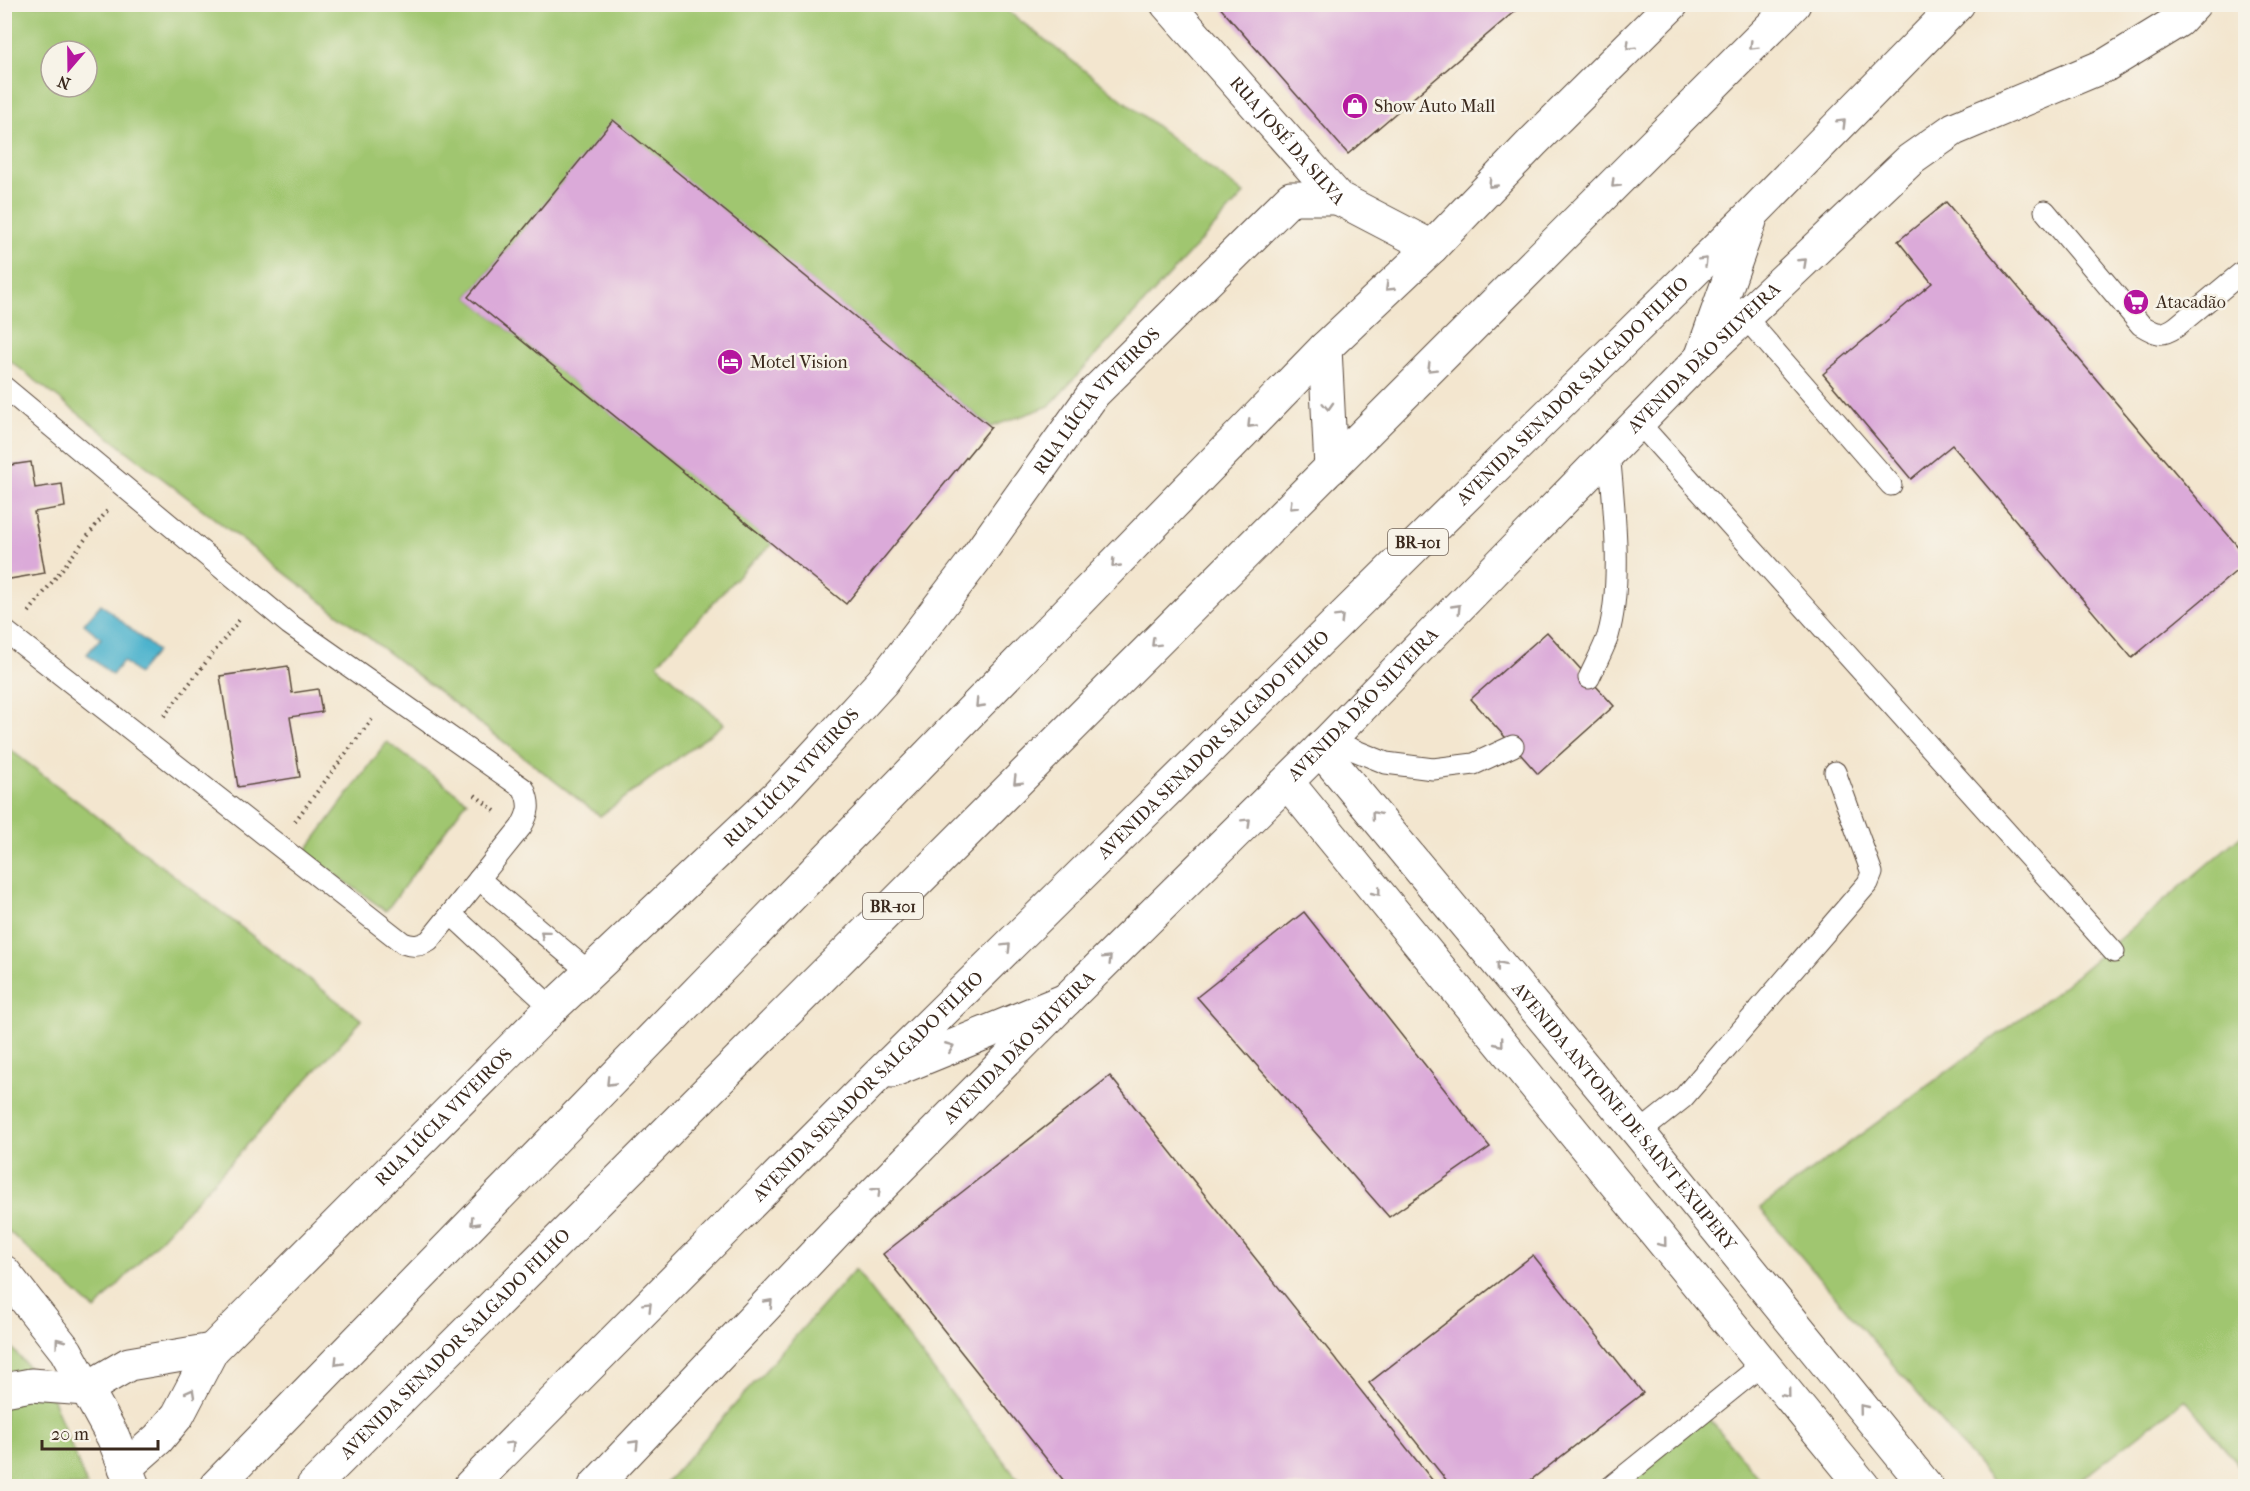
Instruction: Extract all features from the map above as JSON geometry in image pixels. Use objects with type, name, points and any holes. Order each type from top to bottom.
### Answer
[{"type":"main road","name":"RUA JOSÉ DA SILVA","points":[[1167,4],[1338,198],[1432,247]]},
{"type":"main road","points":[[216,1486],[1326,348],[1432,247],[1533,142],[1672,4]]},
{"type":"main road","name":"AVENIDA SENADOR SALGADO FILHO","points":[[313,1486],[1794,4]]},
{"type":"main road","name":"AVENIDA SENADOR SALGADO FILHO","points":[[470,1486],[876,1077],[1753,213],[1958,4]]},
{"type":"main road","name":"AVENIDA DÃO SILVEIRA","points":[[595,1486],[836,1232],[1287,782],[1701,358],[1910,160],[1954,129],[2106,65],[2178,21],[2194,4]]},
{"type":"main road","name":"RUA LÚCIA VIVEIROS","points":[[129,1477],[178,1415],[212,1350],[552,1008],[778,795],[882,682],[976,557],[1094,393],[1291,198],[1338,198]]},
{"type":"main road","points":[[1701,358],[1753,213]]},
{"type":"main road","points":[[1326,348],[1331,468]]},
{"type":"main road","name":"AVENIDA ANTOINE DE SAINT EXUPERY","points":[[1324,744],[1926,1486]]},
{"type":"main road","points":[[1287,782],[1856,1477],[1887,1439]]},
{"type":"main road","points":[[876,1077],[1066,1000]]},
{"type":"main road","points":[[1635,1209],[1676,1179]]},
{"type":"main road","points":[[6,1275],[66,1351],[113,1437],[129,1477]]},
{"type":"main road","points":[[4,1390],[31,1385],[86,1389],[129,1364],[212,1350]]},
{"type":"lane","points":[[2044,211],[2141,325],[2154,333],[2166,334],[2246,269]]},
{"type":"lane","points":[[1745,316],[1891,486]]},
{"type":"lane","points":[[4,387],[289,624],[524,789],[529,802],[528,813],[521,827],[429,941],[420,946],[403,943],[4,630]]},
{"type":"lane","points":[[1638,422],[2114,951]]},
{"type":"lane","points":[[1589,678],[1608,636],[1613,603],[1614,516],[1609,452]]},
{"type":"lane","points":[[1324,744],[1386,763],[1433,769],[1474,764],[1513,747]]},
{"type":"lane","points":[[1639,1133],[1683,1098],[1868,883],[1872,873],[1835,772]]},
{"type":"lane","points":[[479,879],[589,972]]},
{"type":"lane","points":[[452,914],[552,1008]]},
{"type":"lane","points":[[1612,1486],[1763,1364]]},
{"type":"path","points":[[24,618],[110,507]]},
{"type":"path","points":[[157,724],[244,613]]},
{"type":"path","points":[[289,829],[375,716]]},
{"type":"path","points":[[473,794],[500,816]]},
{"type":"green space","points":[[4,5],[1000,5],[1244,194],[1049,406],[991,427],[613,121],[468,297],[773,544],[745,568],[657,664],[724,724],[600,816],[5,357]]},
{"type":"green space","points":[[387,742],[467,801],[386,911],[305,852]]},
{"type":"green space","points":[[4,745],[362,1020],[95,1310],[5,1228]]},
{"type":"green space","points":[[2245,832],[2245,1473],[2185,1399],[2073,1486],[1996,1486],[1760,1208],[2059,990]]},
{"type":"green space","points":[[855,1269],[1023,1486],[663,1486]]},
{"type":"green space","points":[[4,1339],[50,1392],[87,1486],[5,1486]]},
{"type":"green space","points":[[1702,1410],[1765,1486],[1610,1486]]},
{"type":"water","points":[[101,604],[157,651],[138,674],[123,661],[112,675],[87,654],[101,638],[84,624]]},
{"type":"building","name":"Show Auto Mall","points":[[1217,4],[1523,4],[1348,154]]},
{"type":"building","name":"Motel Vision","points":[[613,120],[991,427],[846,604],[468,297]]},
{"type":"building","points":[[1946,202],[2246,556],[2246,563],[2132,658],[1952,445],[1911,479],[1823,374],[1932,283],[1898,241]]},
{"type":"building","points":[[31,462],[35,488],[62,484],[65,507],[34,512],[45,573],[4,580],[4,466]]},
{"type":"building","points":[[1547,632],[1614,706],[1538,774],[1471,699]]},
{"type":"building","points":[[288,666],[292,693],[318,689],[322,712],[290,717],[300,777],[238,787],[220,676]]},
{"type":"building","points":[[1304,912],[1490,1147],[1389,1217],[1197,997]]},
{"type":"building","points":[[1110,1076],[1437,1486],[1068,1486],[883,1254]]},
{"type":"building","points":[[1533,1255],[1643,1393],[1523,1486],[1451,1486],[1369,1383]]},
{"type":"place","name":"Show Auto Mall","points":[[1355,106]]},
{"type":"place","name":"Atacadão","points":[[2136,302]]},
{"type":"place","name":"Motel Vision","points":[[730,362]]}]
